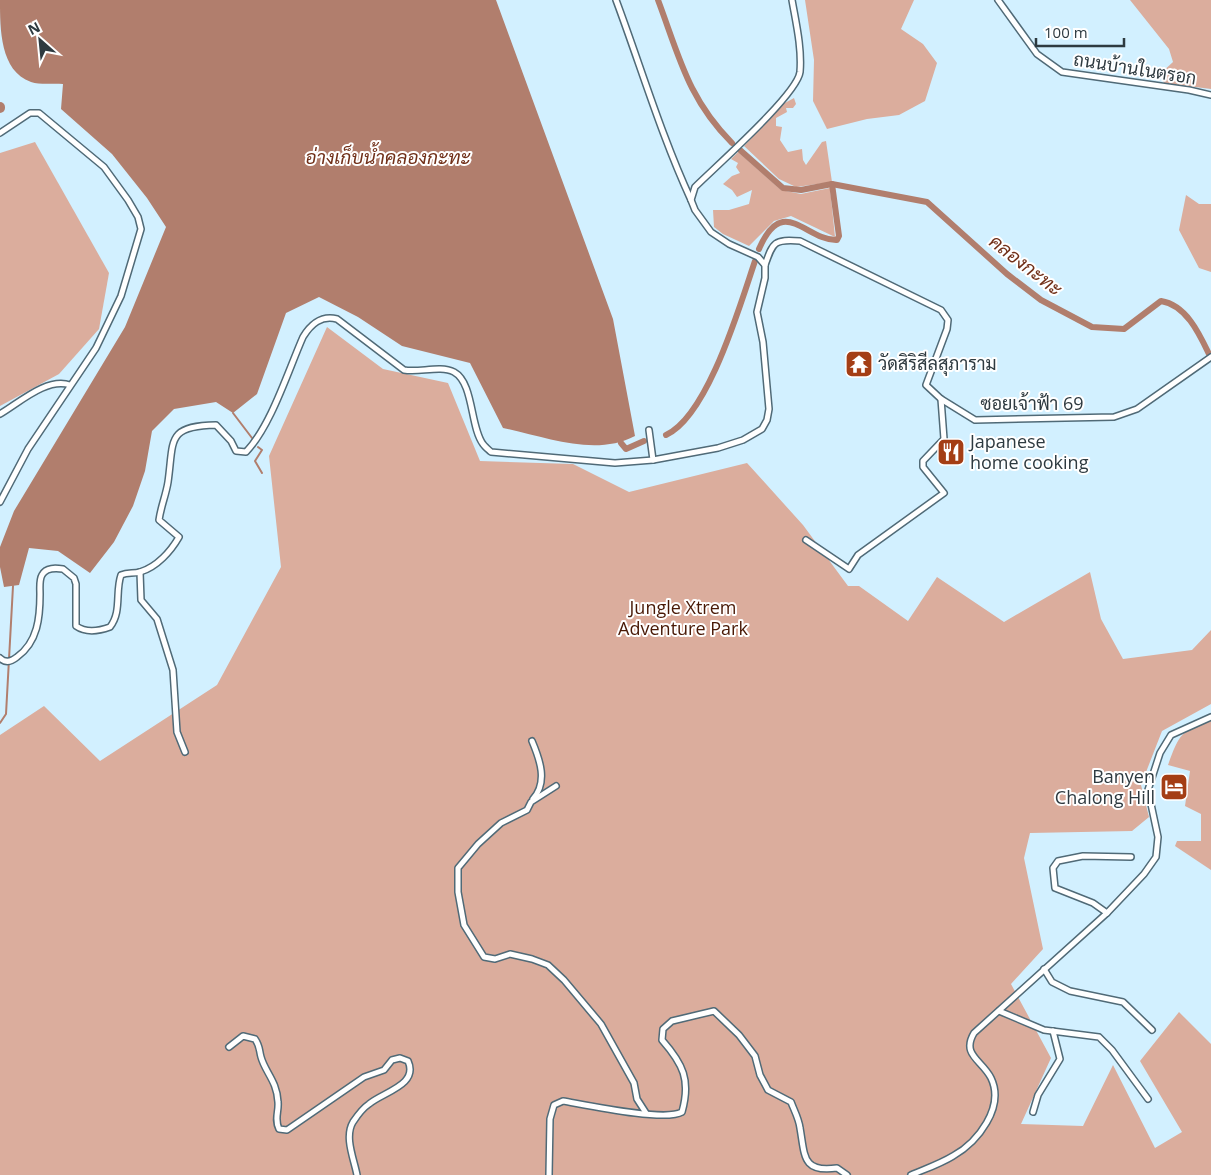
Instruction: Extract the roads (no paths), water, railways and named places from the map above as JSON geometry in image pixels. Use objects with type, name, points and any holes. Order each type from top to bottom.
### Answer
[{"type":"street","points":[[0,658],[7,662],[17,657],[26,650],[36,632],[40,618],[40,577],[44,571],[63,568],[74,578],[76,584],[76,626],[82,630],[99,630],[110,627],[117,615],[118,584],[121,575],[129,572],[140,572],[153,566],[171,551],[179,537],[159,520],[175,436],[186,427],[216,424],[231,441],[236,451],[246,452],[257,441],[310,325],[330,317],[349,326],[404,370],[416,372],[443,370],[454,372],[465,387],[482,443],[492,452],[615,463],[653,460],[718,448],[743,440],[762,429],[768,420],[769,409],[763,342],[757,312],[765,278],[765,265],[758,257],[729,244],[711,232],[695,210],[671,157],[616,0]]},
{"type":"street","points":[[691,200],[695,186],[782,101],[798,79],[800,52],[792,0]]},
{"type":"street","name":"ถนนบ้านในตรอก","points":[[998,0],[1037,54],[1062,72],[1189,90],[1211,95]]},
{"type":"street","points":[[0,133],[30,113],[39,113],[104,167],[128,200],[141,229],[120,296],[96,348],[28,448],[0,502]]},
{"type":"street","name":"ซอยเจ้าฟ้า 69","points":[[765,265],[772,246],[781,240],[800,241],[942,310],[948,320],[947,329],[926,385],[941,399],[975,420],[1114,417],[1137,409],[1211,357]]},
{"type":"street","points":[[0,414],[50,385],[62,382],[70,385]]},
{"type":"street","points":[[806,540],[848,569],[858,555],[944,493],[923,467],[924,462],[944,438],[941,399]]},
{"type":"street","points":[[649,430],[653,460]]},
{"type":"street","points":[[140,572],[141,600],[156,620],[173,670],[177,732],[185,752]]},
{"type":"street","points":[[911,1175],[954,1156],[979,1133],[990,1118],[997,1095],[991,1077],[969,1049],[969,1042],[974,1033],[1107,913],[1156,857],[1158,836],[1148,790],[1160,753],[1171,735],[1211,717]]},
{"type":"street","points":[[532,741],[542,776],[540,788],[527,810],[501,823],[478,844],[458,868],[458,892],[464,925],[484,957],[495,959],[510,954],[532,958],[548,965],[564,980],[601,1024],[634,1083],[637,1099],[646,1113]]},
{"type":"street","points":[[531,802],[556,786]]},
{"type":"street","points":[[1107,913],[1093,903],[1055,888],[1053,868],[1058,860],[1083,856],[1131,857]]},
{"type":"street","points":[[1044,969],[1052,982],[1070,991],[1123,1002],[1152,1030]]},
{"type":"street","points":[[549,1175],[550,1119],[554,1105],[563,1101],[676,1116],[682,1112],[687,1096],[683,1069],[662,1040],[663,1029],[672,1021],[714,1011],[739,1035],[756,1056],[760,1075],[768,1090],[791,1102],[800,1125],[804,1154],[810,1164],[820,1170],[837,1168],[847,1175]]},
{"type":"street","points":[[999,1011],[1044,1030],[1099,1037],[1112,1050],[1148,1099]]},
{"type":"street","points":[[1033,1112],[1038,1096],[1060,1059],[1053,1031]]},
{"type":"street","points":[[229,1046],[243,1036],[255,1039],[261,1047],[261,1058],[275,1084],[278,1102],[276,1122],[280,1129],[287,1130],[364,1077],[384,1070],[392,1060],[400,1058],[408,1061],[412,1068],[409,1077],[402,1085],[368,1105],[352,1123],[349,1142],[357,1175]]},
{"type":"water","name":"อ่างเก็บน้ำคลองกะทะ","points":[[0,0],[496,0],[613,319],[635,436],[620,442],[604,445],[587,445],[553,440],[503,428],[470,363],[402,346],[358,317],[319,297],[286,313],[257,394],[233,413],[216,402],[174,409],[152,431],[145,471],[133,506],[114,542],[90,573],[58,551],[29,548],[19,585],[4,587],[0,567],[0,547],[14,511],[125,327],[166,227],[147,198],[112,154],[61,109],[63,84],[31,82],[21,77],[13,69],[4,48],[0,23]]},
{"type":"waterway","points":[[658,0],[686,76],[705,110],[732,143]]},
{"type":"waterway","name":"คลองกะทะ","points":[[740,150],[783,188],[801,190],[832,184],[927,202],[1007,274],[1041,300],[1092,327],[1124,329],[1161,301],[1170,304],[1178,308],[1191,321],[1209,354]]},
{"type":"waterway","name":"คลองกะทะ","points":[[759,249],[768,233],[777,224],[786,222],[826,238],[837,240],[839,236],[832,184]]},
{"type":"waterway","points":[[666,435],[681,424],[696,406],[709,383],[721,357],[755,261]]},
{"type":"waterway","points":[[233,413],[252,438]]},
{"type":"waterway","points":[[621,443],[626,449],[644,441]]},
{"type":"waterway","points":[[258,447],[262,450],[255,461],[262,473]]},
{"type":"waterway","points":[[0,723],[6,714],[13,586]]},
{"type":"place","name":"วัดสิริสีลสุภาราม","points":[[859,364]]},
{"type":"place","name":"Japanese home cooking","points":[[951,452]]},
{"type":"place","name":"Banyen Chalong Hill","points":[[1174,787]]},
{"type":"park label","name":"Jungle Xtrem Adventure Park","points":[[683,618]]}]
